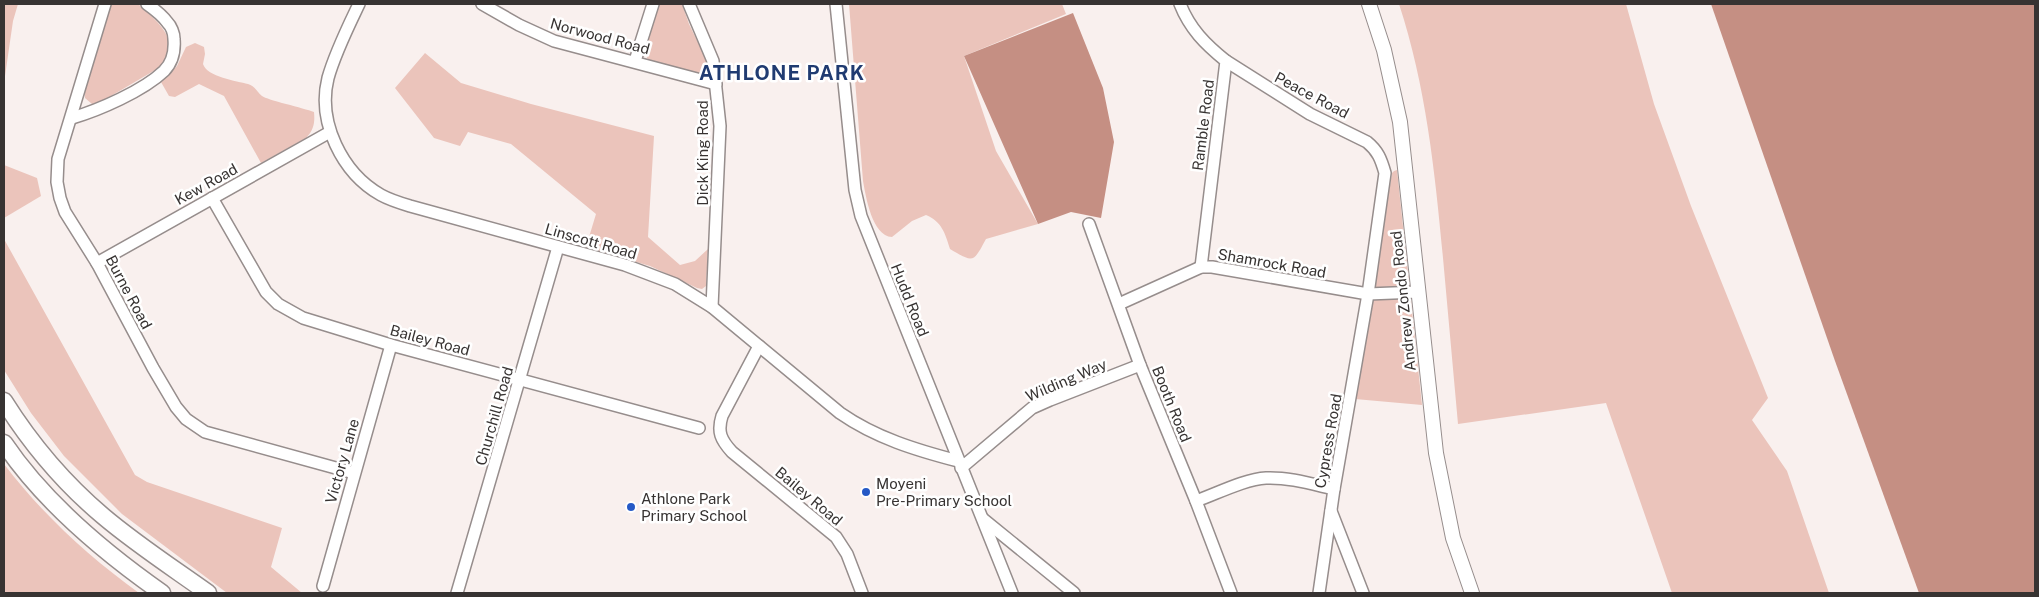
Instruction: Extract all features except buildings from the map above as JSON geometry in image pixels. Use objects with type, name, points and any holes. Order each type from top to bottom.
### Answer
[{"type":"highway","points":[[4,401],[15,420],[56,471],[104,516],[208,593]]},
{"type":"highway","points":[[4,443],[41,488],[82,530],[131,571],[162,593]]},
{"type":"main road","name":"Andrew Zondo Road","points":[[1369,4],[1384,50],[1400,122],[1436,453],[1444,500],[1453,538],[1472,593]]},
{"type":"street","name":"Burne Road","points":[[105,4],[72,118],[58,159],[57,182],[65,212],[97,263],[153,368],[186,419],[205,432],[354,473]]},
{"type":"street","points":[[72,118],[99,110],[128,94],[164,71],[172,60],[174,34],[169,23],[147,4]]},
{"type":"street","name":"Norwood Road","points":[[482,4],[518,25],[554,41],[716,84]]},
{"type":"street","points":[[635,61],[652,4]]},
{"type":"street","name":"Dick King Road","points":[[689,4],[713,61],[720,126],[720,163],[712,307]]},
{"type":"street","name":"Hudd Road","points":[[836,4],[855,190],[861,216],[959,465],[1012,593]]},
{"type":"street","name":"Ramble Road","points":[[1180,4],[1197,36],[1226,61],[1201,267]]},
{"type":"street","name":"Linscott Road","points":[[356,5],[328,79],[326,98],[330,132],[343,157],[355,174],[382,195],[410,206],[625,265],[659,277],[691,293],[712,307],[857,425],[889,441],[959,465]]},
{"type":"street","name":"Peace Road","points":[[1226,61],[1310,114],[1367,142],[1375,149],[1381,159]]},
{"type":"street","name":"Kew Road","points":[[97,263],[330,132]]},
{"type":"street","name":"Cypress Road","points":[[1319,593],[1334,489],[1368,294],[1384,188],[1384,173],[1381,159]]},
{"type":"street","name":"Bailey Road","points":[[212,198],[266,292],[278,304],[303,318],[391,345],[699,428]]},
{"type":"street","name":"Booth Road","points":[[1089,224],[1140,366],[1196,501],[1231,593]]},
{"type":"street","name":"Churchill Road","points":[[457,593],[558,247]]},
{"type":"street","name":"Shamrock Road","points":[[1119,304],[1201,267],[1212,267],[1368,294]]},
{"type":"street","points":[[1368,294],[1418,292]]},
{"type":"street","name":"Victory Lane","points":[[322,586],[391,345]]},
{"type":"street","name":"Bailey Road","points":[[759,346],[722,416],[719,426],[720,434],[732,452],[836,537],[848,554],[862,593]]},
{"type":"street","name":"Wilding Way","points":[[959,465],[1039,404],[1140,366]]},
{"type":"street","points":[[1196,501],[1266,478],[1289,480],[1334,489]]},
{"type":"street","points":[[1331,511],[1364,593]]},
{"type":"street","points":[[982,518],[1074,593]]},
{"type":"shaded area","points":[[4,4],[18,4],[13,21],[4,83]]},
{"type":"shaded area","points":[[110,4],[138,4],[160,25],[166,34],[169,42],[169,51],[166,60],[157,69],[99,103],[92,104],[85,98],[84,88]]},
{"type":"shaded area","points":[[656,4],[682,4],[689,24],[706,59],[708,68],[705,73],[701,75],[648,60],[643,47]]},
{"type":"shaded area","points":[[849,4],[1062,4],[1066,14],[964,56],[996,151],[1038,224],[986,239],[978,253],[972,258],[964,257],[950,249],[939,225],[926,215],[912,221],[892,237],[885,235],[879,230],[871,215],[863,181]]},
{"type":"shaded area","points":[[1399,4],[1626,4],[1654,104],[1691,206],[1768,398],[1752,420],[1787,471],[1829,593],[1672,593],[1606,403],[1458,424],[1433,161],[1423,98]]},
{"type":"shaded area","points":[[1711,4],[2035,4],[2035,593],[1919,593],[1835,361]]},
{"type":"shaded area","points":[[1073,13],[1103,88],[1114,142],[1101,218],[1071,212],[1038,224],[964,56]]},
{"type":"shaded area","points":[[195,43],[204,47],[203,64],[210,72],[223,78],[250,85],[265,98],[314,112],[313,126],[309,135],[261,163],[224,96],[199,84],[175,97],[169,96],[161,82],[177,66],[186,47]]},
{"type":"shaded area","points":[[425,53],[461,83],[531,104],[654,136],[648,237],[680,265],[695,261],[708,249],[706,286],[702,289],[697,288],[650,266],[586,247],[596,214],[511,144],[468,132],[460,146],[434,138],[395,88]]},
{"type":"shaded area","points":[[4,165],[37,178],[41,196],[4,218]]},
{"type":"shaded area","points":[[1397,170],[1422,405],[1355,399],[1392,173]]},
{"type":"shaded area","points":[[4,239],[135,475],[147,482],[282,528],[271,567],[302,593],[227,593],[122,514],[64,456],[31,413],[4,370]]},
{"type":"shaded area","points":[[4,464],[50,517],[84,549],[139,593],[4,593]]},
{"type":"place","name":"Moyeni Pre-Primary School","points":[[866,492]]},
{"type":"place","name":"Athlone Park Primary School","points":[[631,507]]},
{"type":"district","name":"ATHLONE PARK","points":[[782,73]]}]
